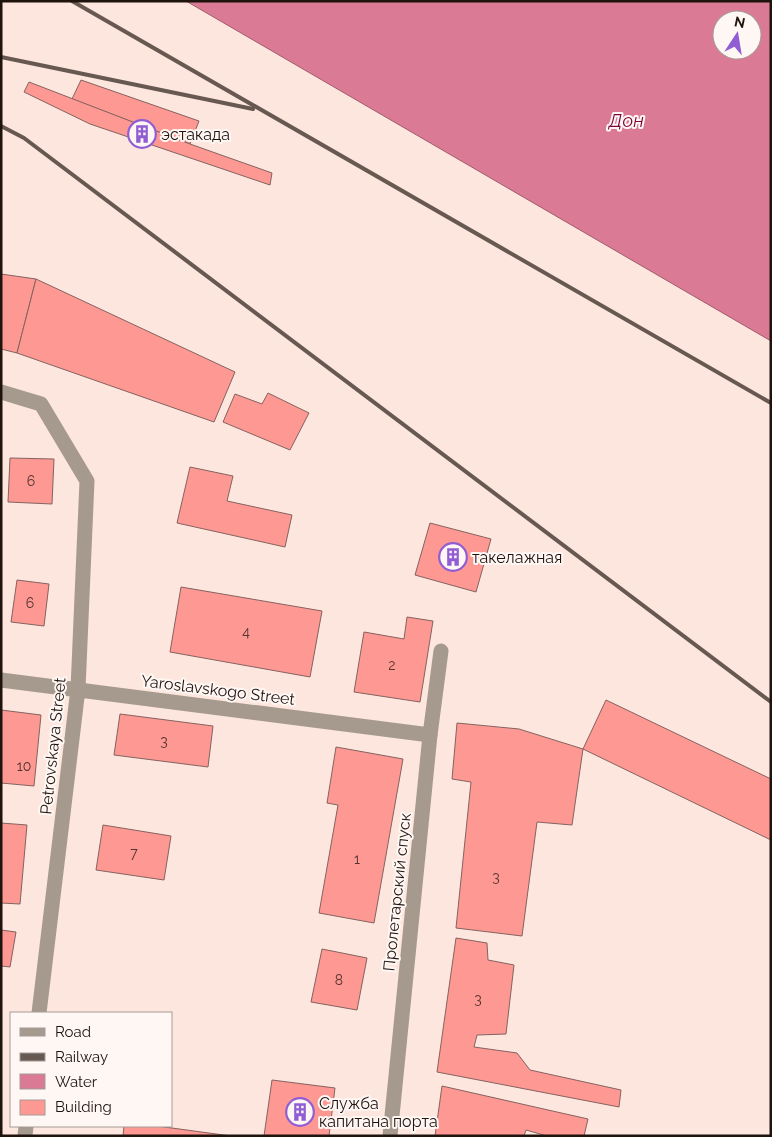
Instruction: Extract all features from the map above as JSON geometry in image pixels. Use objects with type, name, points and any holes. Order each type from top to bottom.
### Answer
[{"type":"street","name":"Petrovskaya Street","points":[[1,392],[41,404],[87,481],[78,689],[39,1012]]},
{"type":"street","name":"Пролетарский спуск","points":[[390,1136],[430,735],[441,652]]},
{"type":"street","name":"Yaroslavskogo Street","points":[[1,680],[430,735]]},
{"type":"water","name":"Дон","points":[[186,1],[771,1],[771,341]]},
{"type":"building","points":[[81,80],[199,121],[190,144],[72,99]]},
{"type":"building","name":"эстакада","points":[[29,82],[190,144],[272,173],[270,185],[90,124],[24,92]]},
{"type":"building","points":[[1,274],[36,279],[17,353],[1,349]]},
{"type":"building","points":[[36,279],[235,372],[214,422],[17,353]]},
{"type":"building","points":[[268,393],[309,413],[290,450],[223,422],[235,394],[262,404]]},
{"type":"building","points":[[10,458],[54,459],[52,504],[8,502]]},
{"type":"building","points":[[190,467],[233,476],[227,501],[292,515],[285,547],[177,523]]},
{"type":"building","name":"такелажная","points":[[430,523],[491,539],[476,592],[415,575]]},
{"type":"building","points":[[17,580],[49,584],[44,626],[11,622]]},
{"type":"building","points":[[181,587],[322,611],[310,677],[170,652]]},
{"type":"building","points":[[407,617],[433,621],[420,702],[354,692],[364,632],[404,639]]},
{"type":"building","points":[[606,700],[771,779],[771,840],[583,749]]},
{"type":"building","points":[[1,710],[41,715],[34,786],[1,783]]},
{"type":"building","points":[[120,714],[213,726],[208,767],[114,755]]},
{"type":"building","points":[[457,723],[519,729],[583,749],[572,825],[537,822],[522,936],[456,928],[471,782],[452,779]]},
{"type":"building","points":[[336,747],[403,759],[374,923],[319,913],[338,805],[327,803]]},
{"type":"building","points":[[1,823],[27,825],[20,904],[1,903]]},
{"type":"building","points":[[103,825],[171,836],[164,880],[96,870]]},
{"type":"building","points":[[1,930],[16,932],[10,967],[1,966]]},
{"type":"building","points":[[456,938],[487,943],[488,960],[514,965],[506,1034],[477,1035],[474,1047],[517,1053],[530,1070],[621,1090],[619,1107],[437,1072]]},
{"type":"building","points":[[322,949],[367,958],[357,1010],[311,1002]]},
{"type":"building","name":"Служба капитана порта","points":[[272,1080],[335,1088],[329,1136],[264,1136]]},
{"type":"building","points":[[442,1086],[588,1119],[584,1136],[547,1136],[526,1130],[524,1136],[435,1136]]},
{"type":"building","points":[[124,1127],[164,1127],[231,1136],[123,1136]]},
{"type":"railway","points":[[72,1],[771,403]]},
{"type":"railway","points":[[1,57],[253,109]]},
{"type":"railway","points":[[1,126],[24,138],[771,702]]},
{"type":"place","name":"эстакада","points":[[142,134]]},
{"type":"place","name":"такелажная","points":[[453,557]]},
{"type":"place","name":"Служба капитана порта","points":[[300,1112]]}]
